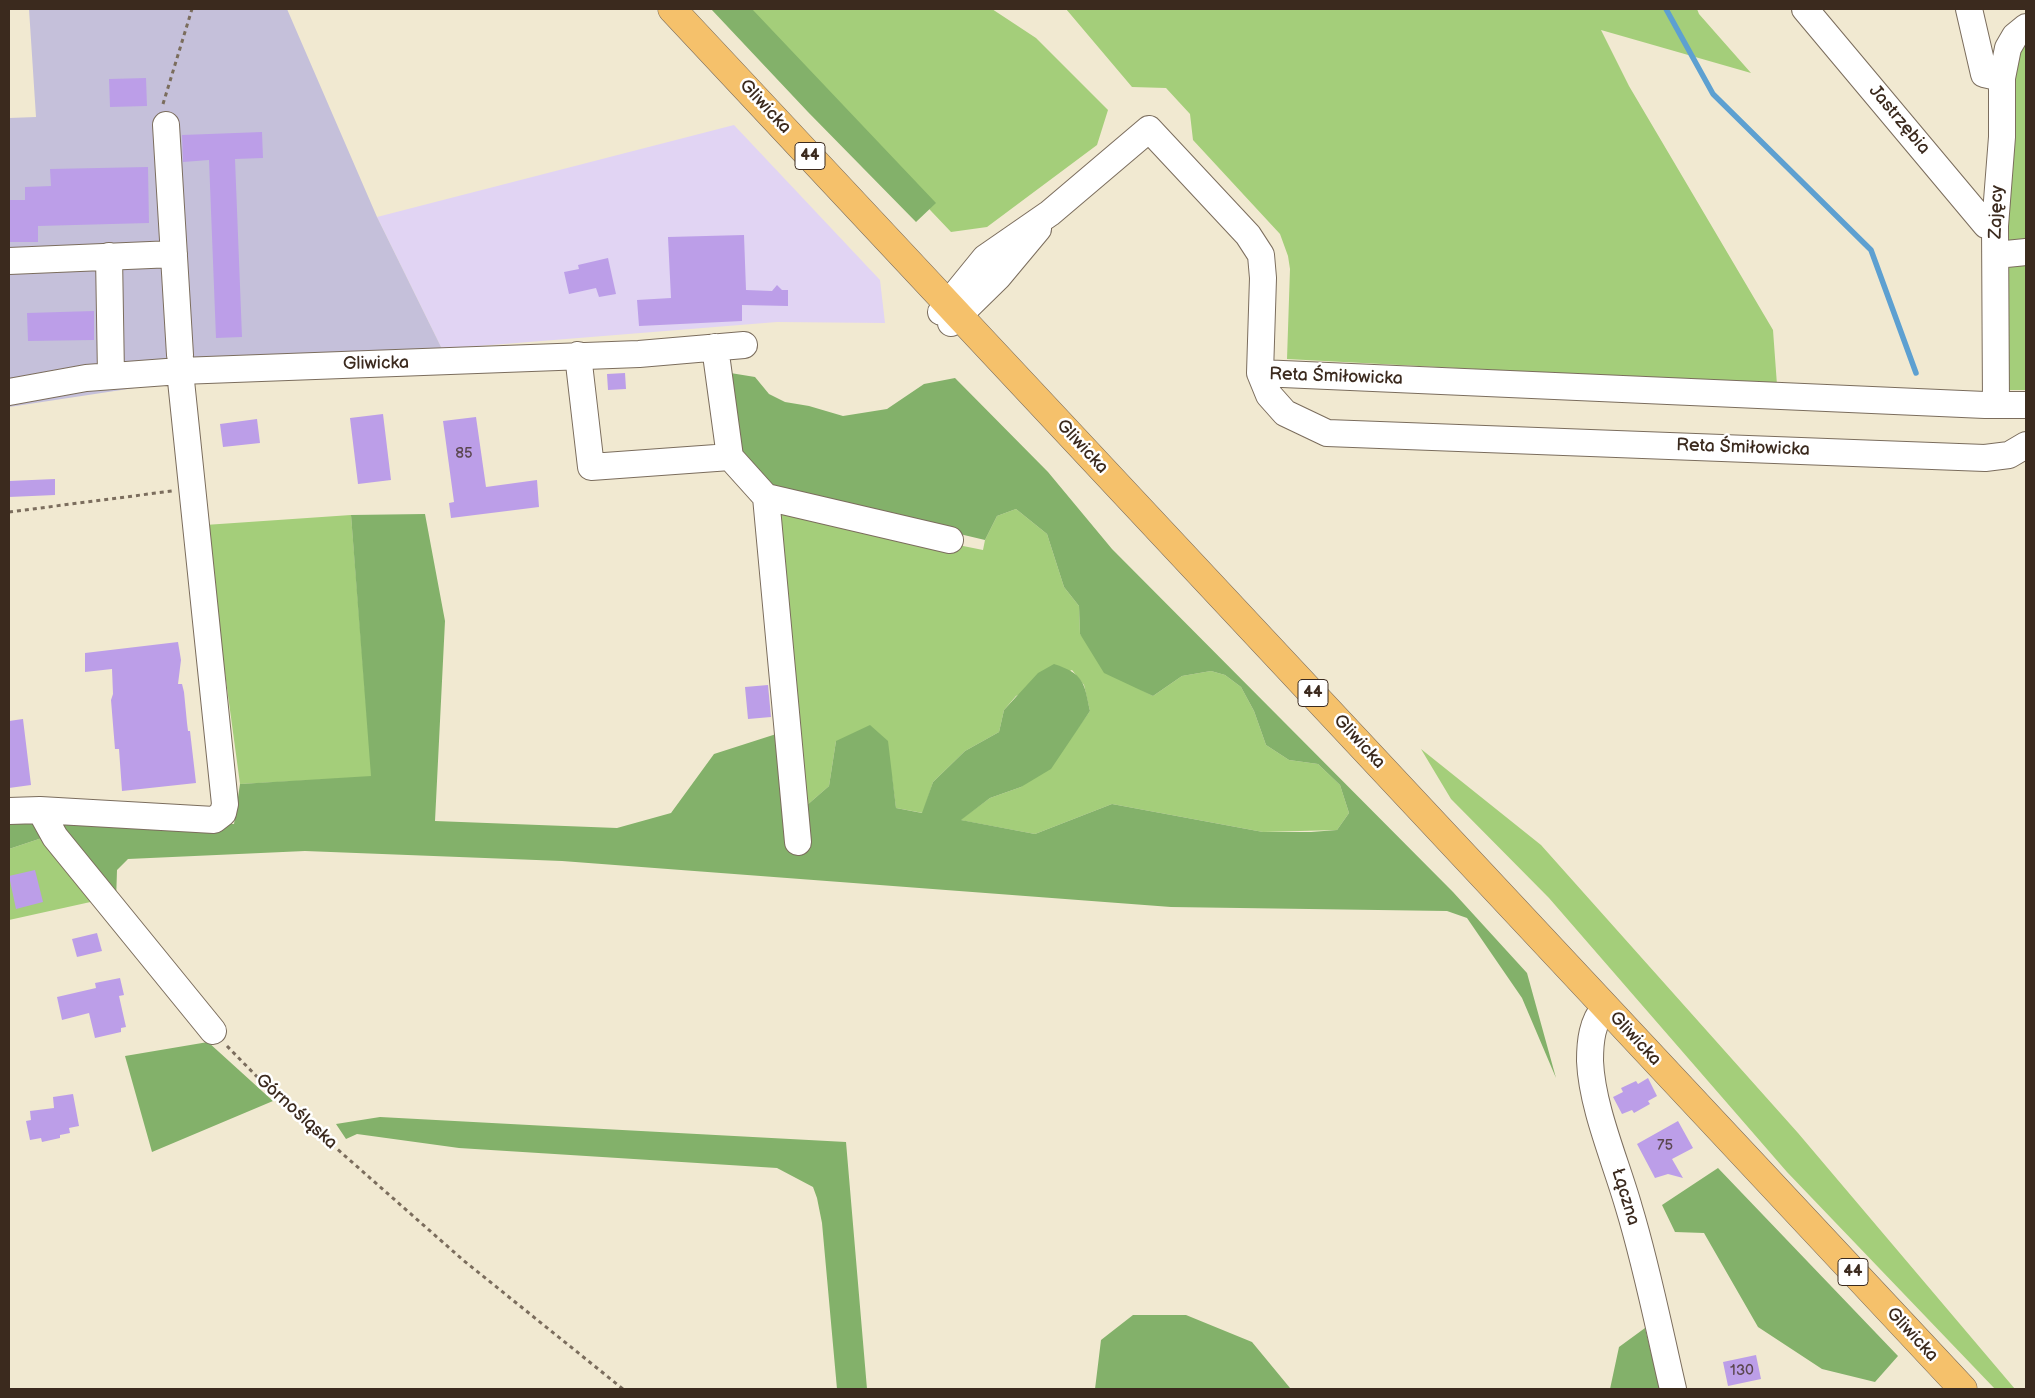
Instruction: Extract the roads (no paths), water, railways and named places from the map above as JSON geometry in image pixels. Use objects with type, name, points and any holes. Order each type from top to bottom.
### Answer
[{"type":"main road","name":"Gliwicka","points":[[672,9],[950,313],[1963,1389]]},
{"type":"street","name":"Jastrzębia","points":[[1805,9],[1986,225],[1995,226]]},
{"type":"street","points":[[1969,9],[1984,74],[2002,78]]},
{"type":"street","name":"Zajęcy","points":[[1996,404],[1995,226],[2002,137],[2002,78],[2008,48],[2015,36],[2026,27]]},
{"type":"street","points":[[9,811],[40,810],[214,820],[223,813],[225,804],[180,363],[166,125]]},
{"type":"street","points":[[950,313],[985,258],[1050,213],[1149,129],[1248,235],[1261,255],[1263,278],[1260,373]]},
{"type":"street","points":[[1996,255],[2026,252]]},
{"type":"street","points":[[9,261],[174,254]]},
{"type":"street","points":[[108,256],[111,376]]},
{"type":"street","name":"Gliwicka","points":[[9,392],[180,363],[304,365],[437,362],[639,354],[744,346]]},
{"type":"street","points":[[715,347],[730,457],[766,497],[950,540]]},
{"type":"street","points":[[578,355],[591,467],[730,457]]},
{"type":"street","name":"Reta Śmiłowicka","points":[[2026,405],[1260,373],[1269,394],[1285,414],[1327,433],[1985,458],[2009,455],[2026,445]]},
{"type":"street","points":[[766,497],[798,842]]},
{"type":"street","points":[[40,810],[55,837],[213,1031]]},
{"type":"street","name":"Łączna","points":[[1605,1007],[1599,1014],[1592,1034],[1590,1062],[1592,1074],[1602,1117],[1640,1247],[1673,1389]]},
{"type":"waterway","points":[[1666,9],[1713,94],[1871,250],[1916,373]]}]
